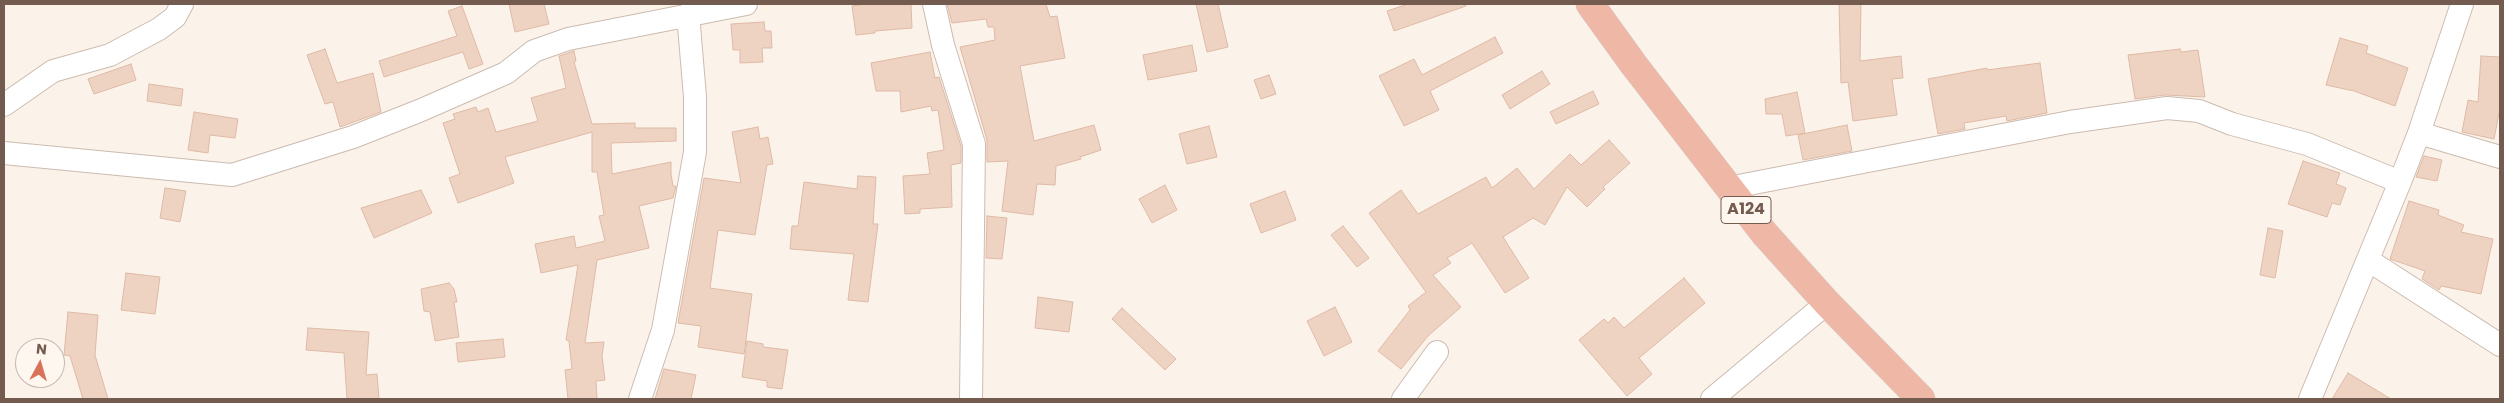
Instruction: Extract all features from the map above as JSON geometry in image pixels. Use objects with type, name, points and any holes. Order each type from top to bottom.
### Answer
[{"type":"highway","name":"A124","points":[[1590,4],[1634,66],[1728,188],[1826,303],[1921,399]]},
{"type":"street","points":[[4,105],[53,71],[110,54],[158,29],[175,17],[182,4]]},
{"type":"street","points":[[4,153],[232,175],[352,137],[419,111],[506,73],[534,51],[568,38],[746,4]]},
{"type":"street","points":[[934,4],[943,45],[974,144],[971,399]]},
{"type":"street","points":[[2310,399],[2400,182],[2462,4]]},
{"type":"street","points":[[640,399],[664,330],[695,152],[695,97],[688,14]]},
{"type":"street","points":[[1728,188],[2070,122],[2167,108],[2199,111],[2232,124],[2307,144],[2400,182]]},
{"type":"street","points":[[2418,133],[2500,157]]},
{"type":"street","points":[[2368,260],[2500,345]]},
{"type":"street","points":[[1712,399],[1826,303]]},
{"type":"street","points":[[1403,399],[1437,352]]},
{"type":"building","points":[[509,4],[544,4],[549,24],[515,32]]},
{"type":"building","points":[[866,4],[911,4],[912,28],[875,31],[875,33],[856,35],[852,6]]},
{"type":"building","points":[[947,4],[1046,4],[1050,17],[1057,16],[1065,58],[1020,66],[1034,141],[1094,125],[1101,150],[1080,157],[1081,159],[1056,166],[1055,185],[1037,184],[1033,215],[1002,211],[1008,161],[987,162],[987,140],[960,47],[995,40],[994,27],[988,27],[986,19],[952,23]]},
{"type":"building","points":[[1196,4],[1218,4],[1228,47],[1207,52]]},
{"type":"building","points":[[1408,4],[1466,4],[1466,6],[1394,31],[1387,11]]},
{"type":"building","points":[[1839,4],[1861,4],[1860,61],[1901,56],[1903,78],[1892,79],[1897,115],[1853,121],[1848,82],[1841,83]]},
{"type":"building","points":[[462,6],[483,64],[469,69],[463,52],[384,77],[379,61],[457,36],[448,11]]},
{"type":"building","points":[[764,22],[765,31],[771,31],[772,48],[762,48],[763,62],[740,63],[740,50],[733,50],[731,24]]},
{"type":"building","points":[[1495,37],[1503,53],[1430,91],[1439,110],[1404,126],[1379,76],[1414,59],[1422,75]]},
{"type":"building","points":[[2340,38],[2368,46],[2366,53],[2408,68],[2395,106],[2354,91],[2326,85]]},
{"type":"building","points":[[1192,45],[1197,71],[1148,80],[1143,55]]},
{"type":"building","points":[[325,49],[337,83],[373,73],[381,112],[340,127],[333,102],[325,104],[307,55]]},
{"type":"building","points":[[2180,49],[2181,52],[2198,50],[2205,97],[2165,95],[2135,99],[2128,55]]},
{"type":"building","points":[[574,51],[576,61],[574,62],[592,124],[635,123],[635,128],[676,128],[676,141],[611,143],[612,174],[671,162],[673,186],[676,186],[673,198],[639,206],[649,248],[597,260],[585,343],[604,342],[602,356],[605,380],[596,381],[597,399],[568,399],[565,370],[572,369],[569,341],[566,340],[578,265],[541,273],[535,244],[574,236],[576,248],[605,241],[599,216],[604,215],[597,172],[592,172],[592,132],[505,157],[514,183],[458,203],[449,178],[460,174],[443,123],[455,119],[453,114],[476,107],[478,112],[488,108],[496,132],[538,121],[531,98],[566,88],[559,56]]},
{"type":"building","points":[[930,52],[935,78],[939,77],[961,146],[961,163],[951,165],[952,207],[920,209],[920,213],[905,214],[903,176],[930,174],[927,153],[944,150],[938,110],[932,111],[931,106],[901,112],[900,91],[876,91],[871,63]]},
{"type":"building","points":[[2481,56],[2500,57],[2500,108],[2494,139],[2462,132],[2468,100],[2478,102]]},
{"type":"building","points":[[2040,63],[2047,113],[2007,121],[2006,116],[1964,123],[1965,129],[1938,134],[1928,79],[1987,68],[1987,70]]},
{"type":"building","points":[[131,64],[136,80],[94,94],[88,79]]},
{"type":"building","points":[[1542,71],[1550,84],[1510,109],[1502,95]]},
{"type":"building","points":[[1269,75],[1276,94],[1261,99],[1254,80]]},
{"type":"building","points":[[149,84],[183,89],[181,106],[147,101]]},
{"type":"building","points":[[1593,91],[1599,104],[1556,124],[1550,112]]},
{"type":"building","points":[[1797,92],[1805,133],[1786,136],[1782,114],[1766,114],[1765,99]]},
{"type":"building","points":[[194,112],[238,119],[235,138],[210,135],[208,153],[188,150]]},
{"type":"building","points":[[1847,125],[1852,151],[1803,160],[1798,135]]},
{"type":"building","points":[[1209,126],[1217,157],[1187,164],[1179,134]]},
{"type":"building","points":[[758,127],[760,139],[768,137],[773,164],[767,165],[755,235],[718,230],[710,288],[752,294],[744,354],[698,347],[701,326],[678,323],[704,178],[741,183],[732,132]]},
{"type":"building","points":[[1609,140],[1630,163],[1603,187],[1605,189],[1587,207],[1567,187],[1545,225],[1533,218],[1503,237],[1529,278],[1505,293],[1472,243],[1447,258],[1451,263],[1433,275],[1461,307],[1428,336],[1401,369],[1378,351],[1410,310],[1408,306],[1426,292],[1369,213],[1401,190],[1418,214],[1486,177],[1492,188],[1517,168],[1534,189],[1570,154],[1581,165]]},
{"type":"building","points":[[2424,156],[2442,160],[2437,181],[2416,177]]},
{"type":"building","points":[[2303,161],[2340,173],[2336,184],[2346,188],[2340,205],[2332,203],[2327,217],[2288,204]]},
{"type":"building","points":[[858,176],[876,177],[873,224],[878,224],[868,302],[848,300],[854,254],[790,249],[792,226],[798,226],[804,182],[857,189]]},
{"type":"building","points":[[1165,185],[1177,210],[1152,223],[1139,199]]},
{"type":"building","points":[[165,188],[186,191],[180,222],[160,218]]},
{"type":"building","points":[[421,190],[432,213],[374,238],[361,208]]},
{"type":"building","points":[[1285,191],[1296,220],[1261,233],[1250,204]]},
{"type":"building","points":[[2409,201],[2439,210],[2438,215],[2464,225],[2461,232],[2493,239],[2481,294],[2441,286],[2439,290],[2422,279],[2425,271],[2390,259]]},
{"type":"building","points":[[987,216],[1007,218],[1002,259],[986,258]]},
{"type":"building","points":[[1343,226],[1369,258],[1357,267],[1331,235]]},
{"type":"building","points":[[2268,228],[2283,231],[2275,278],[2260,275]]},
{"type":"building","points":[[126,273],[160,277],[155,314],[121,310]]},
{"type":"building","points":[[1684,278],[1705,303],[1639,358],[1652,374],[1627,396],[1579,340],[1604,319],[1608,323],[1614,317],[1624,328]]},
{"type":"building","points":[[449,283],[454,289],[457,302],[454,302],[459,337],[435,341],[430,312],[424,311],[421,289]]},
{"type":"building","points":[[1038,297],[1073,302],[1069,332],[1035,328]]},
{"type":"building","points":[[1335,307],[1352,342],[1324,356],[1307,321]]},
{"type":"building","points":[[1122,308],[1176,359],[1165,370],[1112,319]]},
{"type":"building","points":[[68,312],[98,315],[95,355],[108,399],[83,399],[70,356],[65,355]]},
{"type":"building","points":[[308,328],[369,332],[366,375],[377,374],[379,399],[347,399],[344,353],[306,350]]},
{"type":"building","points":[[503,339],[505,357],[458,362],[456,343]]},
{"type":"building","points":[[747,341],[763,344],[763,347],[788,350],[782,389],[767,387],[767,381],[742,377]]},
{"type":"building","points":[[664,369],[696,375],[691,399],[655,399]]},
{"type":"building","points":[[2348,373],[2391,399],[2332,399]]}]
